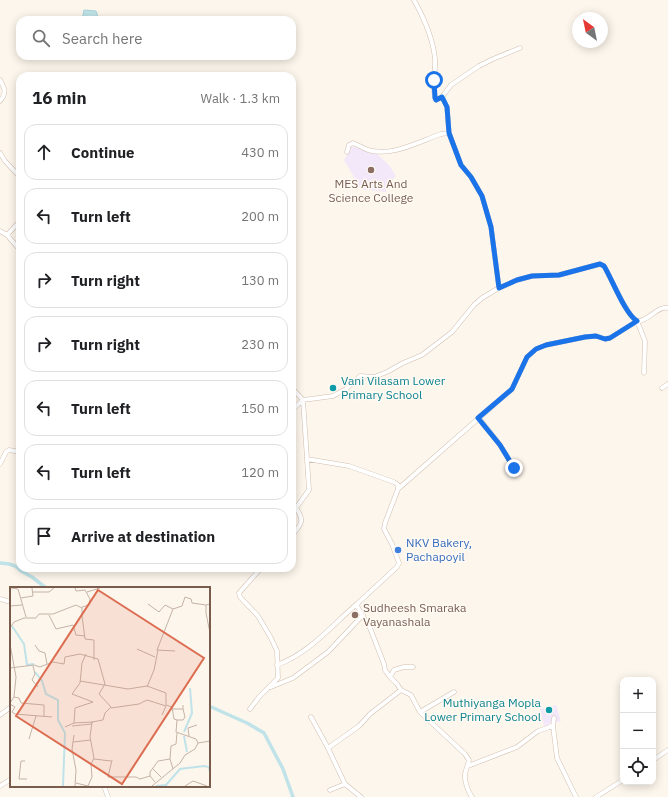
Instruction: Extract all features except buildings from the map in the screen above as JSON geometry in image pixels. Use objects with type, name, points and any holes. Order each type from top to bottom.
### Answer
[{"type":"street","points":[[414,0],[431,40],[435,59],[434,80],[436,100],[442,97],[451,85],[479,66],[520,48]]},
{"type":"street","points":[[0,80],[5,88],[4,96],[0,101]]},
{"type":"street","points":[[442,97],[447,107],[449,133],[461,165],[471,177],[482,196],[491,227],[499,288]]},
{"type":"street","points":[[347,152],[349,145],[354,143],[368,150],[383,152],[396,150],[441,134],[449,133]]},
{"type":"street","points":[[0,153],[16,172]]},
{"type":"street","points":[[7,235],[16,225]]},
{"type":"street","points":[[0,231],[7,235],[16,245]]},
{"type":"street","points":[[296,406],[303,400],[333,396],[346,389],[360,376],[374,377],[422,355],[452,332],[474,305],[482,298],[499,288],[517,280],[532,276],[559,275],[600,264],[604,266],[628,312],[637,321],[645,341],[644,373]]},
{"type":"street","points":[[277,665],[285,662],[326,634],[358,602],[397,567],[399,563],[392,544],[384,529],[398,489],[512,389],[527,357],[536,349],[546,345],[585,337],[596,336],[605,339],[610,338],[637,321],[645,319],[664,307],[668,308]]},
{"type":"street","points":[[662,388],[668,384]]},
{"type":"street","points":[[296,392],[303,400],[309,490],[296,506]]},
{"type":"street","points":[[478,418],[500,445],[514,468]]},
{"type":"street","points":[[0,464],[9,450],[16,451]]},
{"type":"street","points":[[307,459],[350,466],[394,482],[398,485],[398,489]]},
{"type":"street","points":[[296,512],[302,520],[296,531]]},
{"type":"street","points":[[250,709],[278,678],[277,650],[258,616],[240,598],[239,593],[257,572]]},
{"type":"street","points":[[0,599],[10,602]]},
{"type":"street","points":[[358,602],[357,606],[370,628],[385,670],[401,690],[411,695],[420,712],[465,754],[469,760],[465,779],[472,797]]},
{"type":"street","points":[[270,687],[293,678],[328,652],[363,615]]},
{"type":"street","points":[[390,677],[394,670],[404,667],[413,667]]},
{"type":"street","points":[[328,748],[359,726],[370,714],[401,690]]},
{"type":"street","points":[[420,712],[454,692]]},
{"type":"street","points":[[0,714],[10,708]]},
{"type":"street","points":[[311,717],[328,748],[344,784],[361,797]]},
{"type":"street","points":[[554,718],[553,726],[557,758],[576,797]]},
{"type":"street","points":[[468,766],[517,747],[538,731],[553,726]]},
{"type":"street","points":[[656,758],[668,750]]},
{"type":"street","points":[[0,786],[10,780]]},
{"type":"street","points":[[596,797],[620,782]]},
{"type":"street","points":[[330,790],[344,784]]},
{"type":"street","points":[[104,787],[108,797]]},
{"type":"shaded area","name":"MES Arts And Science College","points":[[352,146],[377,154],[389,165],[396,176],[387,185],[386,192],[361,189],[344,160]]},
{"type":"shaded area","name":"Muthiyanga Mopla Lower Primary School","points":[[556,705],[561,721],[544,726],[540,709]]},
{"type":"water","points":[[84,10],[96,11],[98,16],[83,16]]},
{"type":"waterway","points":[[0,563],[16,567]]},
{"type":"waterway","points":[[23,572],[45,587]]},
{"type":"waterway","points":[[210,706],[247,723],[264,733],[283,769],[293,797]]},
{"type":"place","name":"MES Arts And Science College","points":[[371,170]]},
{"type":"place","name":"Vani Vilasam Lower Primary School","points":[[333,388]]},
{"type":"place","name":"NKV Bakery, Pachapoyil","points":[[398,550]]},
{"type":"place","name":"Sudheesh Smaraka Vayanashala","points":[[355,615]]},
{"type":"place","name":"Muthiyanga Mopla Lower Primary School","points":[[549,710]]},
{"type":"route","points":[[434,80],[435,98],[436,100],[442,97],[447,107],[449,133],[461,165],[471,177],[482,196],[491,227],[499,288],[517,280],[532,276],[549,274],[559,275],[600,264],[604,266],[610,275],[628,312],[637,321],[610,338],[605,339],[596,336],[585,337],[546,345],[536,349],[527,357],[519,377],[512,389],[478,418],[500,445],[514,468]]}]
